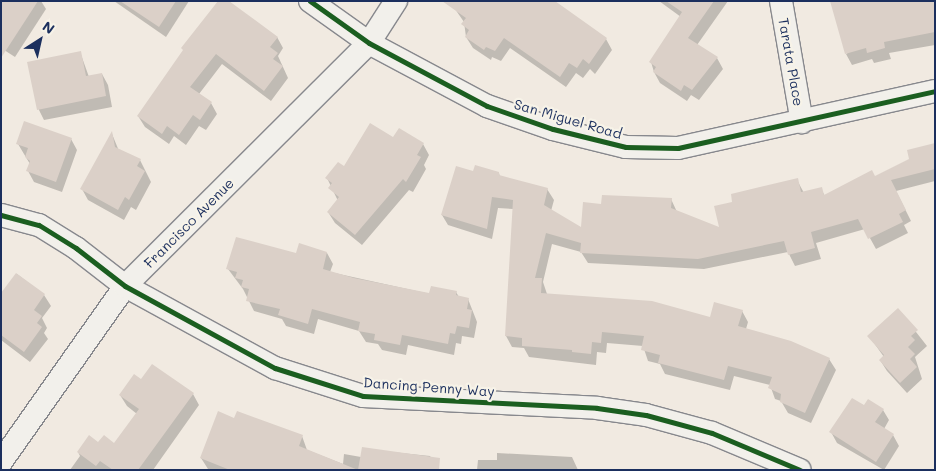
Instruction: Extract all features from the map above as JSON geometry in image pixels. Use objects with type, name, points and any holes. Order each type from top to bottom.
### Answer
[{"type":"street","name":"San Miguel Road","points":[[310,1],[369,43],[486,106],[552,129],[626,147],[678,148],[935,91]]},
{"type":"street","name":"Francisco Avenue","points":[[1,462],[125,286],[369,43],[396,1]]},
{"type":"street","name":"Tarata Place","points":[[781,1],[802,122]]},
{"type":"street","name":"Dancing Penny Way","points":[[1,215],[39,225],[76,248],[125,286],[275,368],[363,396],[597,408],[646,415],[712,433],[800,470]]},
{"type":"building","points":[[1,1],[38,1],[1,58]]},
{"type":"building","points":[[120,1],[176,1],[159,27]]},
{"type":"building","points":[[218,1],[229,1],[278,37],[270,47],[278,53],[273,59],[283,66],[264,91],[216,54],[190,87],[212,102],[200,120],[193,115],[179,135],[167,126],[162,134],[137,116],[183,50],[181,48]]},
{"type":"building","points":[[442,1],[555,1],[607,38],[589,64],[583,59],[577,68],[569,63],[560,77],[504,38],[495,51],[486,47],[484,50],[465,37],[469,30],[461,24],[466,18]]},
{"type":"building","points":[[666,1],[714,1],[688,38],[718,57],[692,90],[684,85],[681,91],[653,72],[656,67],[649,62],[682,12]]},
{"type":"building","points":[[830,1],[935,1],[935,32],[884,42],[885,48],[867,53],[866,48],[845,54]]},
{"type":"building","points":[[81,51],[86,76],[102,73],[106,96],[37,110],[27,62]]},
{"type":"building","points":[[24,121],[72,138],[56,182],[26,171],[30,161],[25,157],[28,148],[16,144]]},
{"type":"building","points":[[370,123],[393,137],[399,128],[424,143],[417,155],[421,157],[406,182],[403,179],[355,235],[327,212],[339,197],[328,188],[332,183],[325,178],[338,162],[344,166]]},
{"type":"building","points":[[112,131],[115,147],[141,159],[137,166],[145,171],[129,200],[125,197],[118,210],[80,189]]},
{"type":"building","points":[[935,143],[935,169],[891,180],[906,210],[899,214],[903,222],[868,239],[858,219],[811,232],[815,248],[788,255],[784,241],[698,259],[580,253],[581,243],[546,233],[535,278],[542,278],[541,293],[652,301],[710,317],[714,302],[743,310],[738,326],[791,341],[830,358],[805,413],[780,402],[781,394],[768,388],[772,377],[728,366],[724,380],[658,363],[660,355],[641,350],[644,336],[602,332],[601,343],[592,342],[591,354],[572,352],[572,350],[522,346],[522,338],[505,336],[513,200],[492,197],[487,229],[441,215],[456,166],[473,171],[475,165],[499,172],[499,175],[548,188],[544,205],[581,227],[583,202],[601,204],[602,195],[672,198],[671,208],[719,227],[714,206],[732,202],[731,194],[798,178],[801,192],[822,187],[824,195],[872,170],[875,176],[909,159],[907,150]]},
{"type":"building","points":[[236,237],[296,253],[299,243],[327,252],[323,269],[354,278],[429,293],[431,286],[457,291],[456,295],[469,298],[467,309],[472,310],[469,328],[457,326],[455,334],[450,333],[448,344],[402,335],[400,345],[374,340],[375,334],[358,331],[360,322],[312,309],[308,324],[278,315],[280,309],[246,301],[249,289],[241,287],[243,280],[235,278],[237,272],[226,269]]},
{"type":"building","points":[[16,273],[45,294],[34,310],[42,316],[37,323],[42,327],[24,352],[1,335],[1,293]]},
{"type":"building","points":[[898,308],[918,330],[911,336],[915,340],[908,347],[915,354],[910,359],[917,367],[900,383],[879,360],[884,355],[867,336]]},
{"type":"building","points":[[152,364],[194,393],[138,470],[113,470],[100,461],[96,466],[77,452],[89,435],[98,442],[104,435],[114,443],[139,409],[119,395],[134,374],[141,379]]},
{"type":"building","points":[[852,398],[864,405],[868,399],[884,409],[875,422],[894,434],[876,462],[829,432]]},
{"type":"building","points":[[218,411],[234,418],[237,411],[303,435],[299,446],[358,470],[230,470],[200,458]]},
{"type":"building","points":[[362,447],[440,458],[439,470],[358,470]]},
{"type":"cycle path","points":[[310,1],[369,43],[487,106],[553,129],[626,147],[678,148],[935,91]]},
{"type":"cycle path","points":[[1,215],[39,225],[76,248],[125,286],[275,368],[363,396],[597,408],[646,415],[712,433],[800,470]]}]
